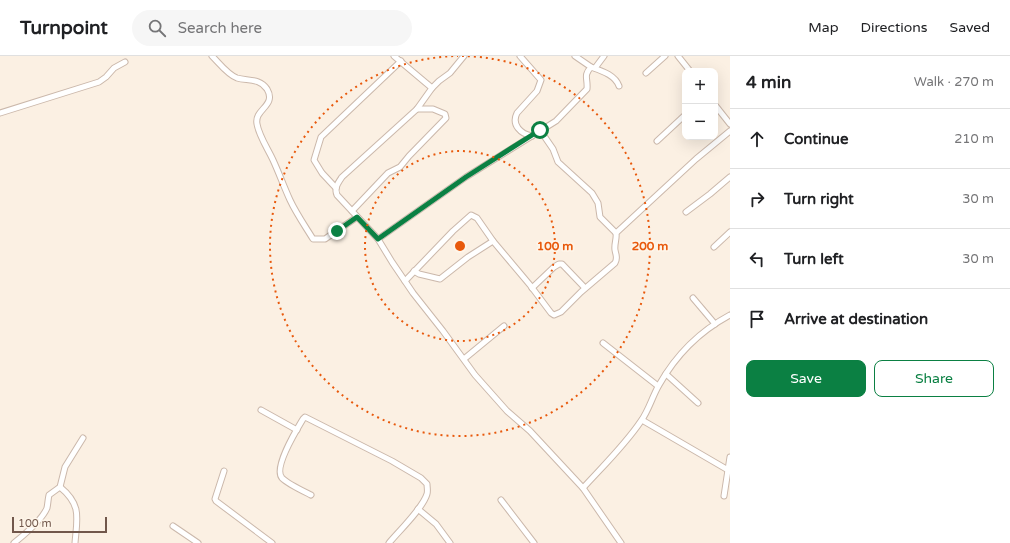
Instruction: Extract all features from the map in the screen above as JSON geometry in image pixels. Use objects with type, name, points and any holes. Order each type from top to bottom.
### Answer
[{"type":"street","points":[[212,56],[233,76],[258,81],[266,88],[270,96],[268,102],[257,116],[257,126],[278,169],[290,201],[313,240],[325,239],[357,217]]},
{"type":"street","points":[[394,56],[432,88]]},
{"type":"street","points":[[336,188],[342,177],[417,109],[432,88],[450,73],[464,56]]},
{"type":"street","points":[[520,56],[541,80],[537,91],[515,117],[515,123],[519,130],[532,136]]},
{"type":"street","points":[[575,56],[593,68],[615,78],[619,86]]},
{"type":"street","points":[[378,239],[466,177],[556,121],[587,89],[587,72],[604,56]]},
{"type":"street","points":[[646,73],[665,56]]},
{"type":"street","points":[[678,56],[688,68]]},
{"type":"street","points":[[401,61],[321,137],[314,160],[322,173],[336,188],[337,195],[378,239],[405,281],[475,375],[508,411],[584,488],[621,543]]},
{"type":"street","points":[[0,113],[99,82],[106,78],[114,68],[126,62]]},
{"type":"street","points":[[352,211],[388,173],[400,167],[446,118],[445,114],[433,109],[417,109]]},
{"type":"street","points":[[718,109],[730,124]]},
{"type":"street","points":[[657,140],[682,118]]},
{"type":"street","points":[[405,281],[453,231],[471,215],[477,218],[493,241],[509,258],[551,314],[554,315],[564,308],[616,261],[616,234],[600,217],[598,203],[592,193],[558,162],[553,149],[540,130]]},
{"type":"street","points":[[616,234],[696,159],[730,131]]},
{"type":"street","points":[[686,212],[710,194],[730,176]]},
{"type":"street","points":[[714,247],[730,232]]},
{"type":"street","points":[[414,271],[419,274],[440,279],[468,257],[493,241]]},
{"type":"street","points":[[532,288],[554,267],[562,264],[585,288]]},
{"type":"street","points":[[693,298],[715,324]]},
{"type":"street","points":[[584,488],[627,440],[642,420],[658,386],[691,342],[730,315]]},
{"type":"street","points":[[464,359],[504,326]]},
{"type":"street","points":[[603,343],[658,386]]},
{"type":"street","points":[[666,374],[698,403]]},
{"type":"street","points":[[261,410],[297,430]]},
{"type":"street","points":[[311,495],[284,480],[279,472],[281,462],[303,419],[306,417],[421,478],[427,484],[428,492],[418,509],[388,543]]},
{"type":"street","points":[[642,420],[728,470]]},
{"type":"street","points":[[14,543],[30,529],[45,512],[49,495],[60,487],[65,467],[83,438]]},
{"type":"street","points":[[724,496],[730,457]]},
{"type":"street","points":[[224,471],[215,499],[216,501],[272,543]]},
{"type":"street","points":[[60,487],[68,496],[78,514],[75,543]]},
{"type":"street","points":[[501,500],[534,543]]},
{"type":"street","points":[[418,509],[436,524],[450,543]]},
{"type":"street","points":[[173,526],[198,543]]},
{"type":"route","points":[[337,231],[357,217],[378,239],[466,177],[540,130]]}]
